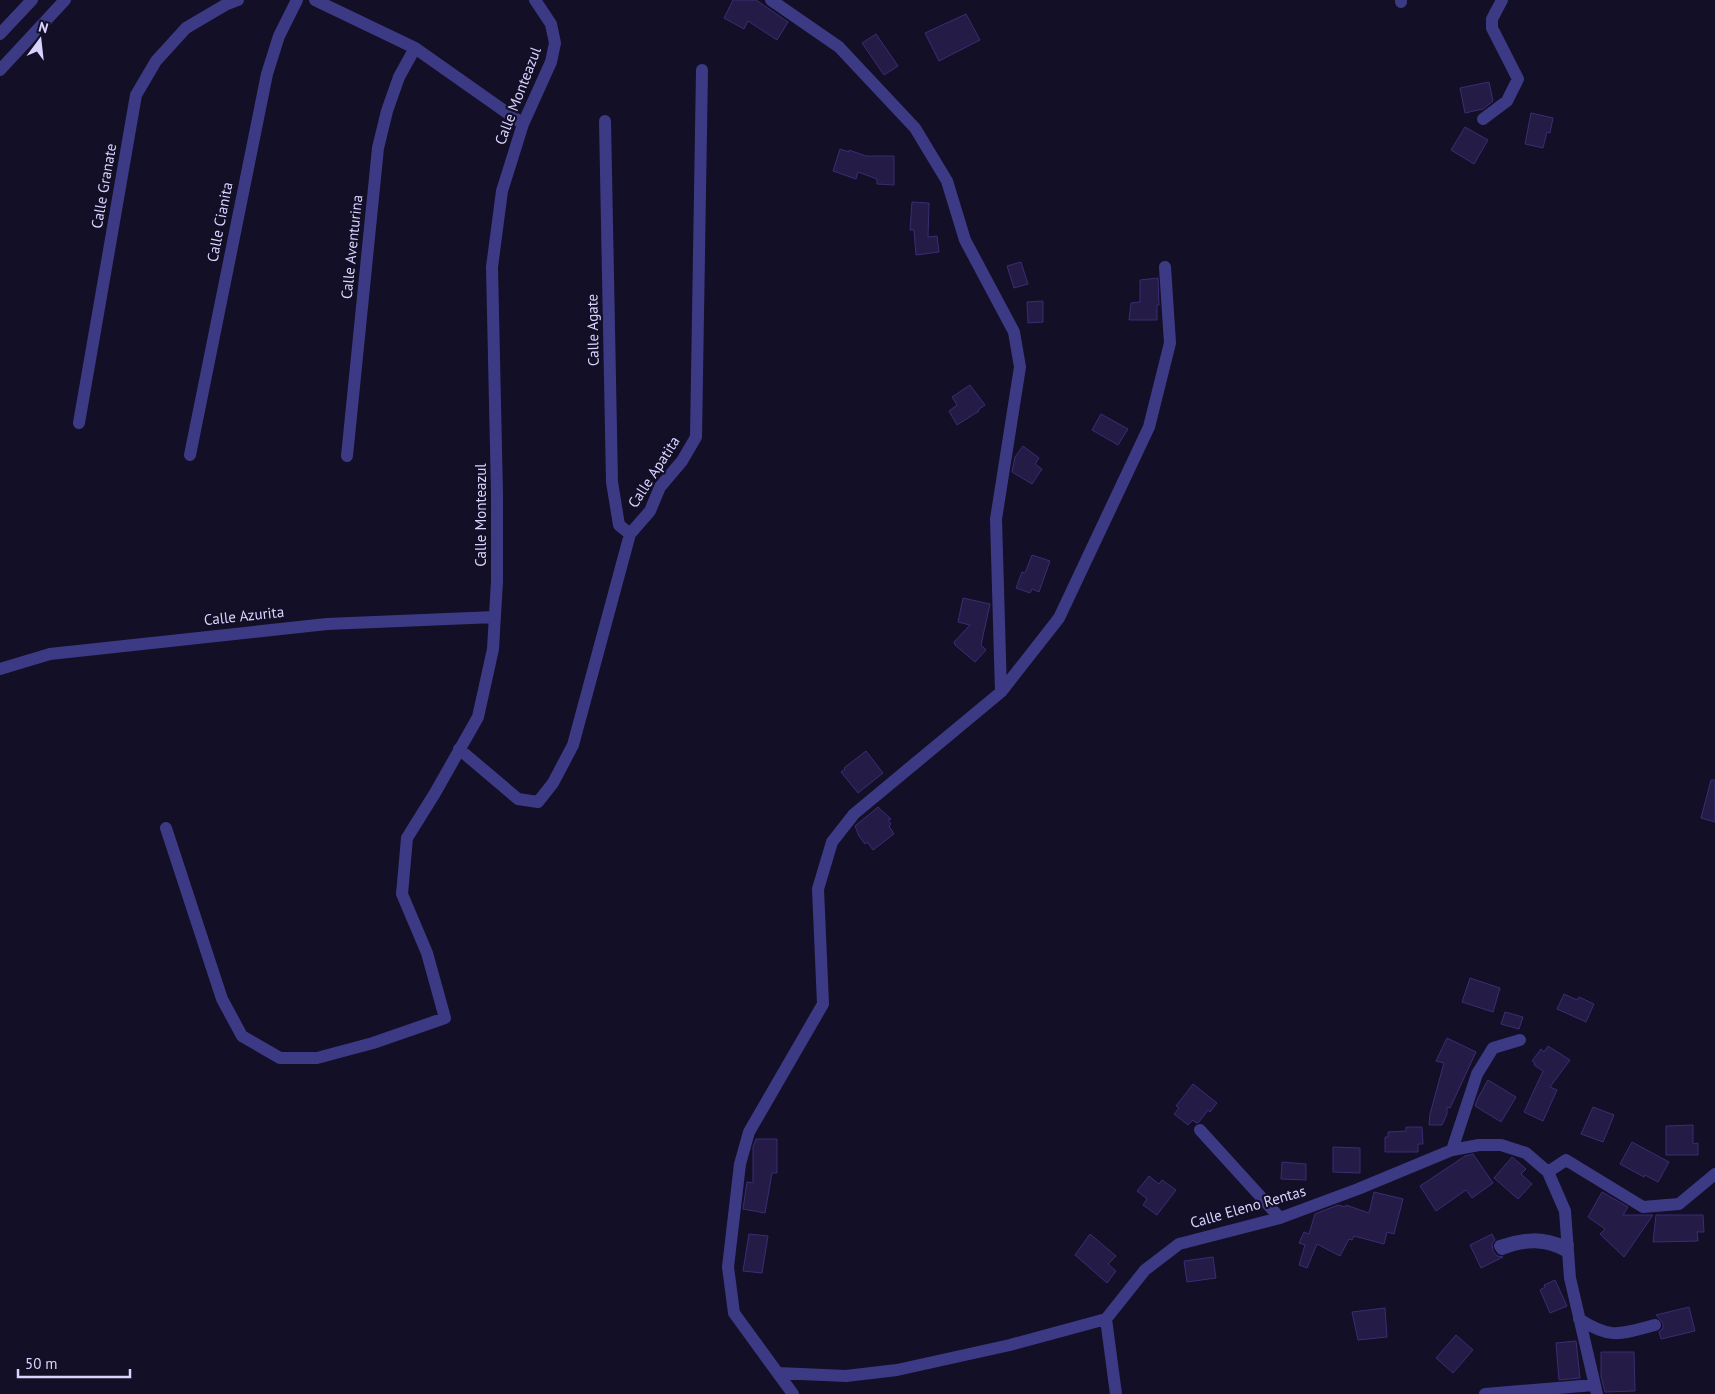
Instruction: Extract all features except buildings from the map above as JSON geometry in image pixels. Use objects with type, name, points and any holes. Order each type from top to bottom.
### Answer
[{"type":"street","points":[[0,34],[32,0]]},
{"type":"street","points":[[0,70],[65,0]]},
{"type":"street","name":"Calle Granate","points":[[79,423],[136,95],[156,61],[186,28],[238,0]]},
{"type":"street","name":"Calle Cianita","points":[[190,456],[267,74],[279,36],[297,0]]},
{"type":"street","points":[[315,0],[415,48],[523,124]]},
{"type":"street","name":"Calle Monteazul","points":[[166,828],[222,999],[242,1036],[280,1058],[316,1058],[373,1043],[444,1018],[427,953],[402,894],[407,838],[478,717],[493,649],[497,494],[492,267],[502,191],[523,124],[551,62],[555,43],[551,24],[535,0]]},
{"type":"street","points":[[771,0],[840,47],[915,128],[947,181],[965,240],[1014,332],[1020,368],[996,519],[1000,692]]},
{"type":"street","points":[[1483,119],[1506,101],[1518,79],[1492,28],[1492,19],[1502,0]]},
{"type":"street","name":"Calle Aventurina","points":[[347,456],[378,148],[387,111],[399,77],[415,48]]},
{"type":"street","name":"Calle Apatita","points":[[459,749],[518,799],[538,802],[554,783],[573,745],[630,534],[650,511],[660,487],[682,461],[696,437],[702,70]]},
{"type":"street","name":"Calle Agate","points":[[605,121],[612,482],[619,525],[630,534]]},
{"type":"street","points":[[793,1394],[734,1313],[728,1267],[740,1164],[749,1132],[823,1004],[818,889],[832,842],[854,814],[1000,692],[1059,618],[1149,427],[1170,343],[1165,267]]},
{"type":"street","name":"Calle Azurita","points":[[0,669],[50,654],[327,624],[495,617]]},
{"type":"street","points":[[1452,1150],[1474,1082],[1481,1067],[1493,1048],[1520,1040]]},
{"type":"street","points":[[1200,1130],[1280,1218]]},
{"type":"street","name":"Calle Eleno Rentas","points":[[1106,1319],[1145,1270],[1179,1244],[1280,1218],[1358,1189],[1452,1150],[1479,1145],[1501,1145],[1526,1153],[1548,1172],[1565,1211],[1570,1278],[1595,1390]]},
{"type":"street","points":[[1548,1172],[1566,1160],[1643,1206],[1679,1204],[1715,1174]]},
{"type":"street","points":[[778,1374],[846,1376],[898,1370],[1010,1346],[1106,1319],[1116,1394]]},
{"type":"street","points":[[1579,1319],[1594,1329],[1608,1334],[1630,1332],[1655,1325]]},
{"type":"street","points":[[1485,1394],[1595,1390]]}]
